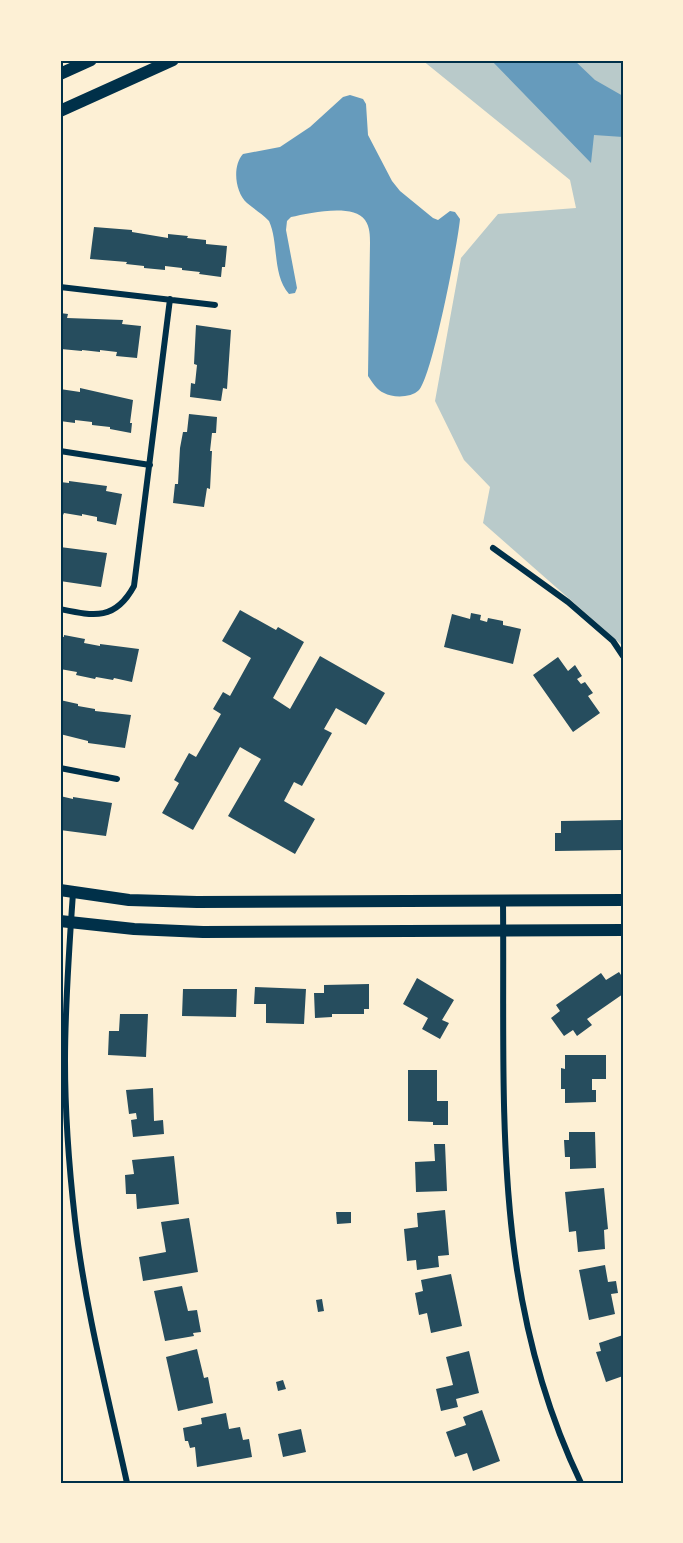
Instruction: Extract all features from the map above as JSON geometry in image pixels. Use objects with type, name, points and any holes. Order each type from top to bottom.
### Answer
[{"type":"main road","points":[[60,74],[91,60]]},
{"type":"main road","points":[[60,111],[172,60]]},
{"type":"main road","points":[[60,890],[129,900],[197,902],[623,900]]},
{"type":"main road","points":[[65,922],[203,932],[623,930]]},
{"type":"street","points":[[60,287],[215,305]]},
{"type":"street","points":[[60,609],[101,615],[118,607],[130,593],[136,578],[170,299]]},
{"type":"street","points":[[60,451],[150,465]]},
{"type":"street","points":[[493,548],[568,602],[613,641],[623,656]]},
{"type":"street","points":[[60,768],[117,778]]},
{"type":"street","points":[[73,893],[65,922],[68,966],[65,1062],[67,1129],[75,1222],[86,1293],[127,1483]]},
{"type":"street","points":[[503,901],[505,1142],[508,1199],[516,1270],[526,1326],[551,1412],[581,1483]]},
{"type":"shaded area","points":[[422,60],[623,60],[623,646],[483,523],[490,487],[464,460],[435,401],[461,258],[498,214],[576,208],[570,180]]},
{"type":"water","points":[[491,60],[574,60],[595,80],[623,96],[623,137],[594,135],[591,163]]},
{"type":"water","points":[[350,95],[363,99],[366,104],[368,135],[392,181],[400,191],[433,218],[438,220],[450,211],[455,212],[460,219],[450,280],[431,361],[419,390],[407,396],[384,393],[368,376],[370,240],[365,220],[351,212],[341,211],[291,217],[287,221],[286,230],[297,288],[295,293],[289,294],[280,278],[269,221],[243,198],[236,179],[237,165],[243,154],[280,147],[310,127],[343,97]]},
{"type":"building","points":[[94,227],[132,230],[132,232],[168,238],[168,234],[188,236],[187,238],[206,240],[206,244],[227,246],[225,267],[222,267],[221,277],[199,274],[200,272],[182,270],[182,268],[165,266],[165,270],[144,268],[144,266],[126,264],[127,262],[90,259]]},
{"type":"building","points":[[60,313],[68,314],[67,318],[123,320],[122,324],[141,326],[137,358],[116,356],[117,352],[61,349]]},
{"type":"building","points":[[196,325],[231,330],[227,389],[223,388],[221,401],[190,397],[191,383],[195,384],[197,365],[194,364]]},
{"type":"building","points":[[80,388],[133,400],[131,433],[92,425],[92,422],[60,421],[60,389],[80,392]]},
{"type":"building","points":[[189,414],[217,417],[216,433],[212,433],[210,451],[212,451],[210,489],[207,488],[204,507],[173,503],[175,484],[178,484],[180,448],[183,432],[187,432]]},
{"type":"building","points":[[69,481],[107,486],[106,491],[122,494],[116,525],[97,521],[97,517],[82,514],[82,516],[60,514],[60,482],[69,483]]},
{"type":"building","points":[[60,547],[107,553],[101,587],[60,581]]},
{"type":"building","points":[[240,610],[304,642],[273,698],[290,709],[320,656],[385,693],[366,725],[336,708],[324,729],[332,733],[302,786],[294,782],[284,801],[315,819],[295,854],[228,816],[261,759],[240,747],[193,830],[162,813],[179,783],[174,780],[189,753],[196,757],[221,714],[213,709],[223,692],[230,696],[251,658],[222,641]]},
{"type":"building","points":[[471,613],[481,615],[480,620],[487,622],[488,618],[503,621],[503,625],[521,629],[513,664],[444,647],[452,614],[470,619]]},
{"type":"building","points":[[64,635],[85,639],[84,643],[100,646],[100,644],[139,649],[132,682],[114,678],[113,680],[96,677],[95,679],[60,669],[60,636],[64,637]]},
{"type":"building","points":[[558,657],[568,671],[575,665],[582,676],[577,679],[581,684],[585,682],[593,693],[588,696],[600,713],[573,732],[533,675]]},
{"type":"building","points":[[60,700],[95,709],[95,711],[131,715],[125,748],[88,743],[88,741],[60,734]]},
{"type":"building","points":[[60,796],[112,803],[106,836],[60,830]]},
{"type":"building","points":[[623,820],[623,850],[555,851],[555,833],[561,833],[561,821]]},
{"type":"building","points":[[619,972],[623,978],[623,994],[587,1019],[592,1025],[577,1036],[573,1030],[564,1036],[551,1018],[560,1011],[556,1005],[601,973],[606,980]]},
{"type":"building","points":[[417,978],[454,1000],[442,1020],[449,1023],[440,1039],[422,1029],[428,1018],[403,1004]]},
{"type":"building","points":[[369,984],[369,1009],[364,1009],[364,1014],[332,1014],[332,1017],[315,1018],[314,993],[324,993],[324,985]]},
{"type":"building","points":[[255,987],[306,989],[304,1024],[266,1023],[266,1004],[254,1004]]},
{"type":"building","points":[[183,989],[237,989],[236,1017],[182,1016]]},
{"type":"building","points":[[120,1014],[148,1014],[146,1057],[108,1055],[109,1031],[119,1031]]},
{"type":"building","points":[[565,1055],[606,1055],[606,1079],[592,1079],[592,1090],[596,1090],[596,1102],[565,1103],[565,1089],[561,1089],[561,1068],[565,1069]]},
{"type":"building","points":[[408,1070],[437,1070],[437,1101],[448,1101],[448,1125],[408,1121]]},
{"type":"building","points":[[153,1088],[154,1121],[163,1120],[164,1134],[133,1137],[131,1120],[137,1119],[136,1113],[129,1114],[126,1090]]},
{"type":"building","points":[[569,1132],[595,1132],[596,1168],[570,1169],[570,1157],[565,1157],[564,1140],[569,1140]]},
{"type":"building","points":[[434,1144],[445,1144],[447,1191],[416,1192],[415,1162],[435,1161]]},
{"type":"building","points":[[174,1156],[179,1204],[137,1209],[136,1194],[126,1194],[125,1175],[134,1174],[132,1160]]},
{"type":"building","points":[[604,1188],[608,1229],[604,1230],[605,1249],[578,1252],[576,1231],[569,1232],[565,1192]]},
{"type":"building","points":[[445,1210],[449,1255],[438,1256],[439,1267],[417,1270],[416,1260],[407,1261],[404,1229],[418,1227],[417,1213]]},
{"type":"building","points":[[336,1212],[351,1212],[351,1223],[337,1224]]},
{"type":"building","points":[[189,1218],[198,1272],[143,1281],[139,1257],[166,1252],[161,1222]]},
{"type":"building","points":[[605,1265],[608,1282],[616,1281],[618,1293],[611,1294],[615,1314],[589,1320],[579,1270]]},
{"type":"building","points":[[451,1274],[462,1326],[431,1333],[427,1313],[419,1315],[415,1293],[423,1291],[421,1280]]},
{"type":"building","points":[[182,1286],[188,1311],[197,1310],[201,1332],[193,1333],[194,1336],[165,1341],[154,1291]]},
{"type":"building","points":[[322,1299],[324,1311],[318,1312],[316,1300]]},
{"type":"building","points":[[623,1335],[623,1376],[606,1382],[596,1352],[601,1351],[599,1343]]},
{"type":"building","points":[[197,1349],[204,1378],[208,1377],[213,1403],[178,1411],[166,1357]]},
{"type":"building","points":[[469,1351],[479,1393],[456,1399],[458,1407],[441,1411],[436,1389],[453,1385],[446,1357]]},
{"type":"building","points":[[283,1380],[286,1389],[278,1391],[276,1382]]},
{"type":"building","points":[[482,1410],[500,1461],[473,1471],[467,1453],[455,1457],[446,1432],[466,1425],[463,1417]]},
{"type":"building","points":[[226,1413],[229,1429],[240,1427],[243,1440],[249,1439],[252,1457],[197,1467],[195,1447],[190,1448],[188,1441],[185,1441],[183,1428],[202,1424],[201,1418]]},
{"type":"building","points":[[301,1429],[306,1452],[283,1457],[278,1434]]}]
